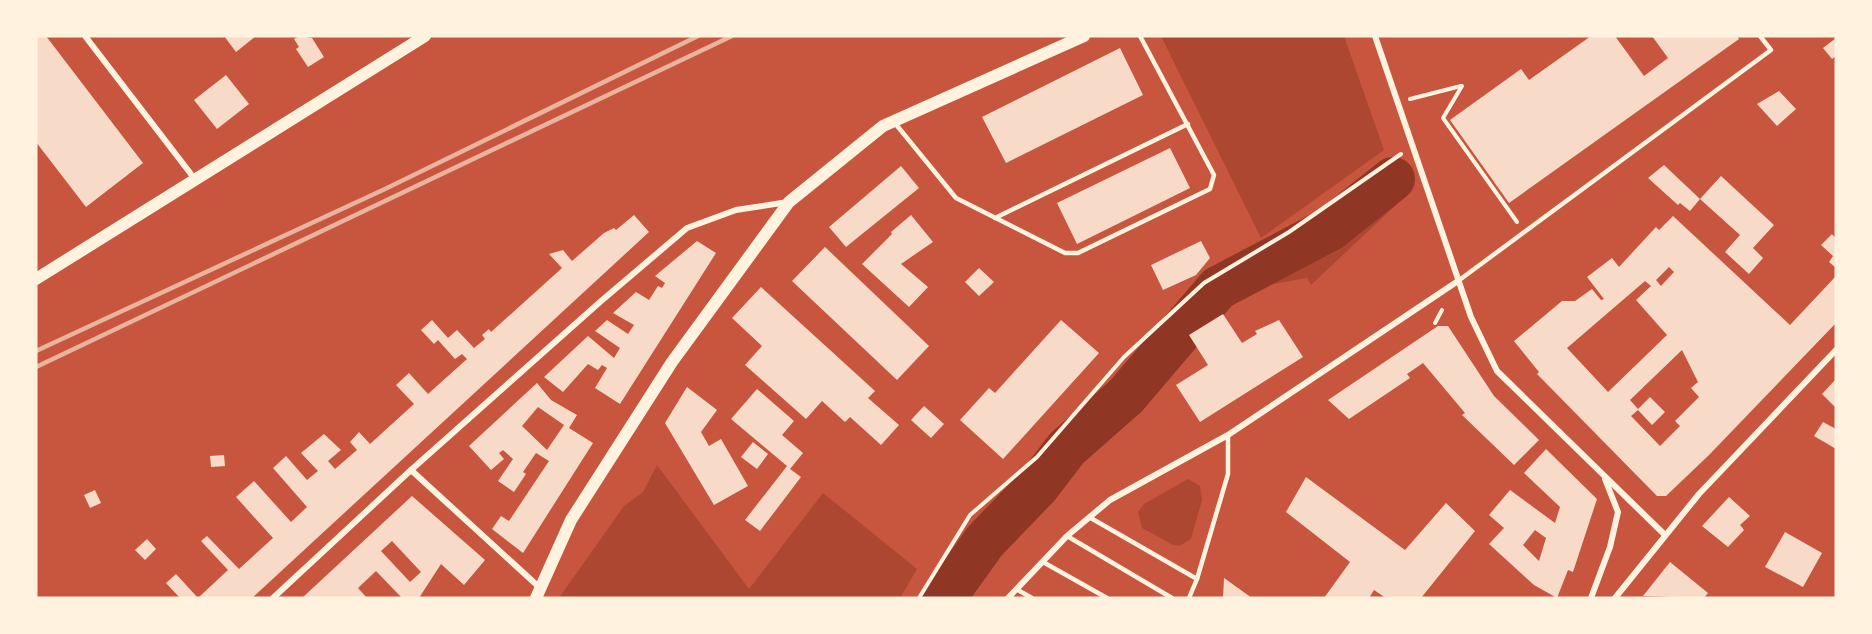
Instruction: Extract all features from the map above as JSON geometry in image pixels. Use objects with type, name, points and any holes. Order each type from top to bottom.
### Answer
[{"type":"main road","points":[[36,279],[194,178],[425,36]]},
{"type":"main road","points":[[537,593],[571,520],[672,362],[789,202],[883,126],[1084,36]]},
{"type":"street","points":[[85,36],[194,178]]},
{"type":"street","points":[[1375,36],[1471,317],[1497,371],[1665,535]]},
{"type":"street","points":[[273,598],[411,470],[687,228],[736,210],[789,202]]},
{"type":"street","points":[[1008,598],[1089,516],[1129,488],[1228,435],[1458,281]]},
{"type":"street","points":[[1615,598],[1699,494],[1836,350]]},
{"type":"street","points":[[411,470],[537,593]]},
{"type":"street","points":[[1592,598],[1610,547],[1618,512],[1604,476]]},
{"type":"lane","points":[[894,122],[956,198],[1065,253],[1078,253],[1210,189],[1214,175],[1140,36]]},
{"type":"lane","points":[[1458,281],[1771,50],[1760,36]]},
{"type":"lane","points":[[995,218],[1188,124]]},
{"type":"lane","points":[[1189,598],[1197,579],[1228,474],[1228,435]]},
{"type":"lane","points":[[1089,516],[1197,579]]},
{"type":"lane","points":[[1067,536],[1172,598]]},
{"type":"lane","points":[[1043,562],[1107,598]]},
{"type":"lane","points":[[1016,590],[1032,598]]},
{"type":"path","points":[[1397,104],[1426,94],[1462,86],[1443,118],[1525,233]]},
{"type":"path","points":[[919,598],[970,515],[1037,458],[1124,357],[1204,283],[1289,232],[1412,147]]},
{"type":"shaded area","points":[[1161,36],[1344,36],[1384,150],[1261,238]]},
{"type":"shaded area","points":[[1394,198],[1397,204],[1311,285],[1307,278],[1267,285],[1260,274],[1334,233],[1365,208],[1375,213]]},
{"type":"shaded area","points":[[657,465],[749,589],[823,493],[917,569],[900,598],[559,598],[624,506],[643,492]]},
{"type":"shaded area","points":[[1188,479],[1200,486],[1202,500],[1191,539],[1179,546],[1173,545],[1142,528],[1138,512],[1144,504]]},
{"type":"building","points":[[36,36],[46,36],[143,163],[86,207],[36,142]]},
{"type":"building","points":[[224,36],[256,36],[236,52]]},
{"type":"building","points":[[299,36],[312,38],[324,57],[308,67],[296,49],[299,47],[294,39]]},
{"type":"building","points":[[1591,36],[1615,36],[1644,76],[1668,58],[1652,36],[1737,36],[1739,39],[1509,203],[1450,120],[1521,69],[1529,80]]},
{"type":"building","points":[[1836,38],[1836,56],[1832,59],[1823,48]]},
{"type":"building","points":[[1120,48],[1143,95],[1006,163],[982,117]]},
{"type":"building","points":[[226,75],[249,104],[217,129],[194,100]]},
{"type":"building","points":[[1779,91],[1796,109],[1777,126],[1757,104]]},
{"type":"building","points":[[1170,148],[1190,188],[1077,244],[1057,203]]},
{"type":"building","points":[[1664,165],[1700,199],[1690,211],[1680,203],[1678,205],[1648,178]]},
{"type":"building","points":[[901,166],[919,188],[846,247],[829,227]]},
{"type":"building","points":[[1721,176],[1774,225],[1753,248],[1763,258],[1749,274],[1725,252],[1740,235],[1700,199]]},
{"type":"building","points":[[634,215],[649,232],[252,598],[198,598],[228,570],[201,541],[207,536],[239,569],[273,538],[236,497],[254,481],[291,522],[307,507],[273,468],[286,456],[307,480],[318,471],[301,453],[324,434],[341,450],[328,461],[335,469],[357,450],[350,442],[359,432],[370,444],[414,404],[396,385],[409,373],[428,394],[467,359],[462,354],[455,359],[438,340],[434,344],[421,330],[432,320],[448,338],[457,330],[474,348],[485,339],[482,335],[489,329],[491,332],[562,268],[549,254],[563,250],[572,261],[604,233],[614,228],[616,230]]},
{"type":"building","points":[[911,215],[933,242],[901,264],[928,287],[909,307],[862,264],[892,234],[891,232]]},
{"type":"building","points":[[1673,216],[1790,325],[1836,276],[1836,323],[1709,455],[1666,496],[1657,496],[1537,374],[1539,372],[1514,341],[1562,301],[1575,301],[1592,289],[1601,300],[1604,299],[1587,277],[1612,258],[1619,267],[1656,227],[1659,230]],"holes":[[[1669,267],[1674,272],[1661,286],[1656,280]],[[1645,281],[1651,286],[1636,300],[1667,335],[1608,392],[1567,348]],[[1682,350],[1698,382],[1691,388],[1699,397],[1675,421],[1680,426],[1660,446],[1631,416],[1638,410],[1652,425],[1665,412],[1650,397],[1638,409],[1630,400]]]},
{"type":"building","points":[[1832,234],[1836,239],[1836,268],[1829,262],[1833,256],[1821,245]]},
{"type":"building","points":[[697,241],[716,253],[620,404],[595,388],[607,368],[602,365],[598,370],[588,364],[563,392],[544,377],[588,336],[614,358],[620,348],[595,331],[607,320],[628,334],[634,325],[613,313],[636,292],[649,300],[658,286],[662,288],[665,283],[655,276]]},
{"type":"building","points":[[1201,241],[1210,258],[1196,275],[1163,290],[1151,265]]},
{"type":"building","points":[[825,247],[929,346],[897,380],[792,281]]},
{"type":"building","points":[[979,268],[994,282],[979,296],[965,282]]},
{"type":"building","points":[[761,287],[875,391],[868,398],[899,425],[881,445],[850,417],[845,422],[822,401],[806,419],[745,365],[762,346],[732,318]]},
{"type":"building","points":[[1223,314],[1242,343],[1257,334],[1255,331],[1279,320],[1303,357],[1200,422],[1176,385],[1208,365],[1189,335]]},
{"type":"building","points":[[1061,320],[1099,353],[1003,459],[960,420],[989,388],[995,393]]},
{"type":"building","points":[[1438,326],[1448,326],[1494,396],[1539,440],[1514,465],[1462,415],[1465,413],[1423,363],[1407,374],[1410,378],[1349,419],[1328,400]]},
{"type":"building","points":[[1836,379],[1836,408],[1822,394]]},
{"type":"building","points":[[537,383],[551,400],[577,415],[569,428],[593,443],[523,553],[492,529],[501,516],[509,521],[549,461],[536,453],[523,472],[526,474],[514,492],[498,481],[513,459],[503,450],[499,453],[504,459],[491,470],[469,446]],"holes":[[[538,407],[564,425],[547,450],[522,426]]]},
{"type":"building","points":[[687,387],[717,410],[701,432],[709,446],[721,439],[748,486],[714,505],[665,423]]},
{"type":"building","points":[[757,389],[794,421],[782,435],[803,453],[790,469],[801,477],[760,531],[745,520],[787,466],[731,419]]},
{"type":"building","points":[[924,406],[944,424],[931,438],[911,420]]},
{"type":"building","points":[[1823,422],[1836,429],[1836,449],[1814,436]]},
{"type":"building","points":[[753,442],[768,454],[757,469],[741,457]]},
{"type":"building","points":[[1546,449],[1597,499],[1573,572],[1568,570],[1557,598],[1534,585],[1489,544],[1504,528],[1489,515],[1510,490],[1555,523],[1560,507],[1524,473]],"holes":[[[1535,530],[1546,538],[1539,561],[1523,545]]]},
{"type":"building","points":[[224,455],[225,466],[211,467],[210,456]]},
{"type":"building","points":[[1306,477],[1405,550],[1446,503],[1475,531],[1421,598],[1386,598],[1374,590],[1369,598],[1324,598],[1350,562],[1286,512]]},
{"type":"building","points":[[95,490],[101,503],[90,508],[84,495]]},
{"type":"building","points":[[412,496],[485,560],[464,585],[441,564],[419,598],[402,598],[376,571],[358,588],[367,598],[302,598]],"holes":[[[392,541],[421,572],[410,582],[381,551]]]},
{"type":"building","points":[[1729,497],[1750,516],[1740,525],[1744,530],[1728,547],[1702,526]]},
{"type":"building","points":[[1785,532],[1822,553],[1803,587],[1765,567]]},
{"type":"building","points":[[147,539],[156,549],[145,560],[135,550]]},
{"type":"building","points":[[1670,562],[1708,593],[1704,598],[1643,596]]},
{"type":"building","points":[[176,574],[198,598],[180,598],[166,583]]},
{"type":"building","points":[[1224,578],[1252,598],[1223,598]]},
{"type":"waterway","points":[[944,598],[985,541],[1037,487],[1067,448],[1126,396],[1218,288],[1330,229],[1393,179]]},
{"type":"railway","points":[[36,351],[385,189],[698,36]]},
{"type":"railway","points":[[36,367],[732,36]]}]
